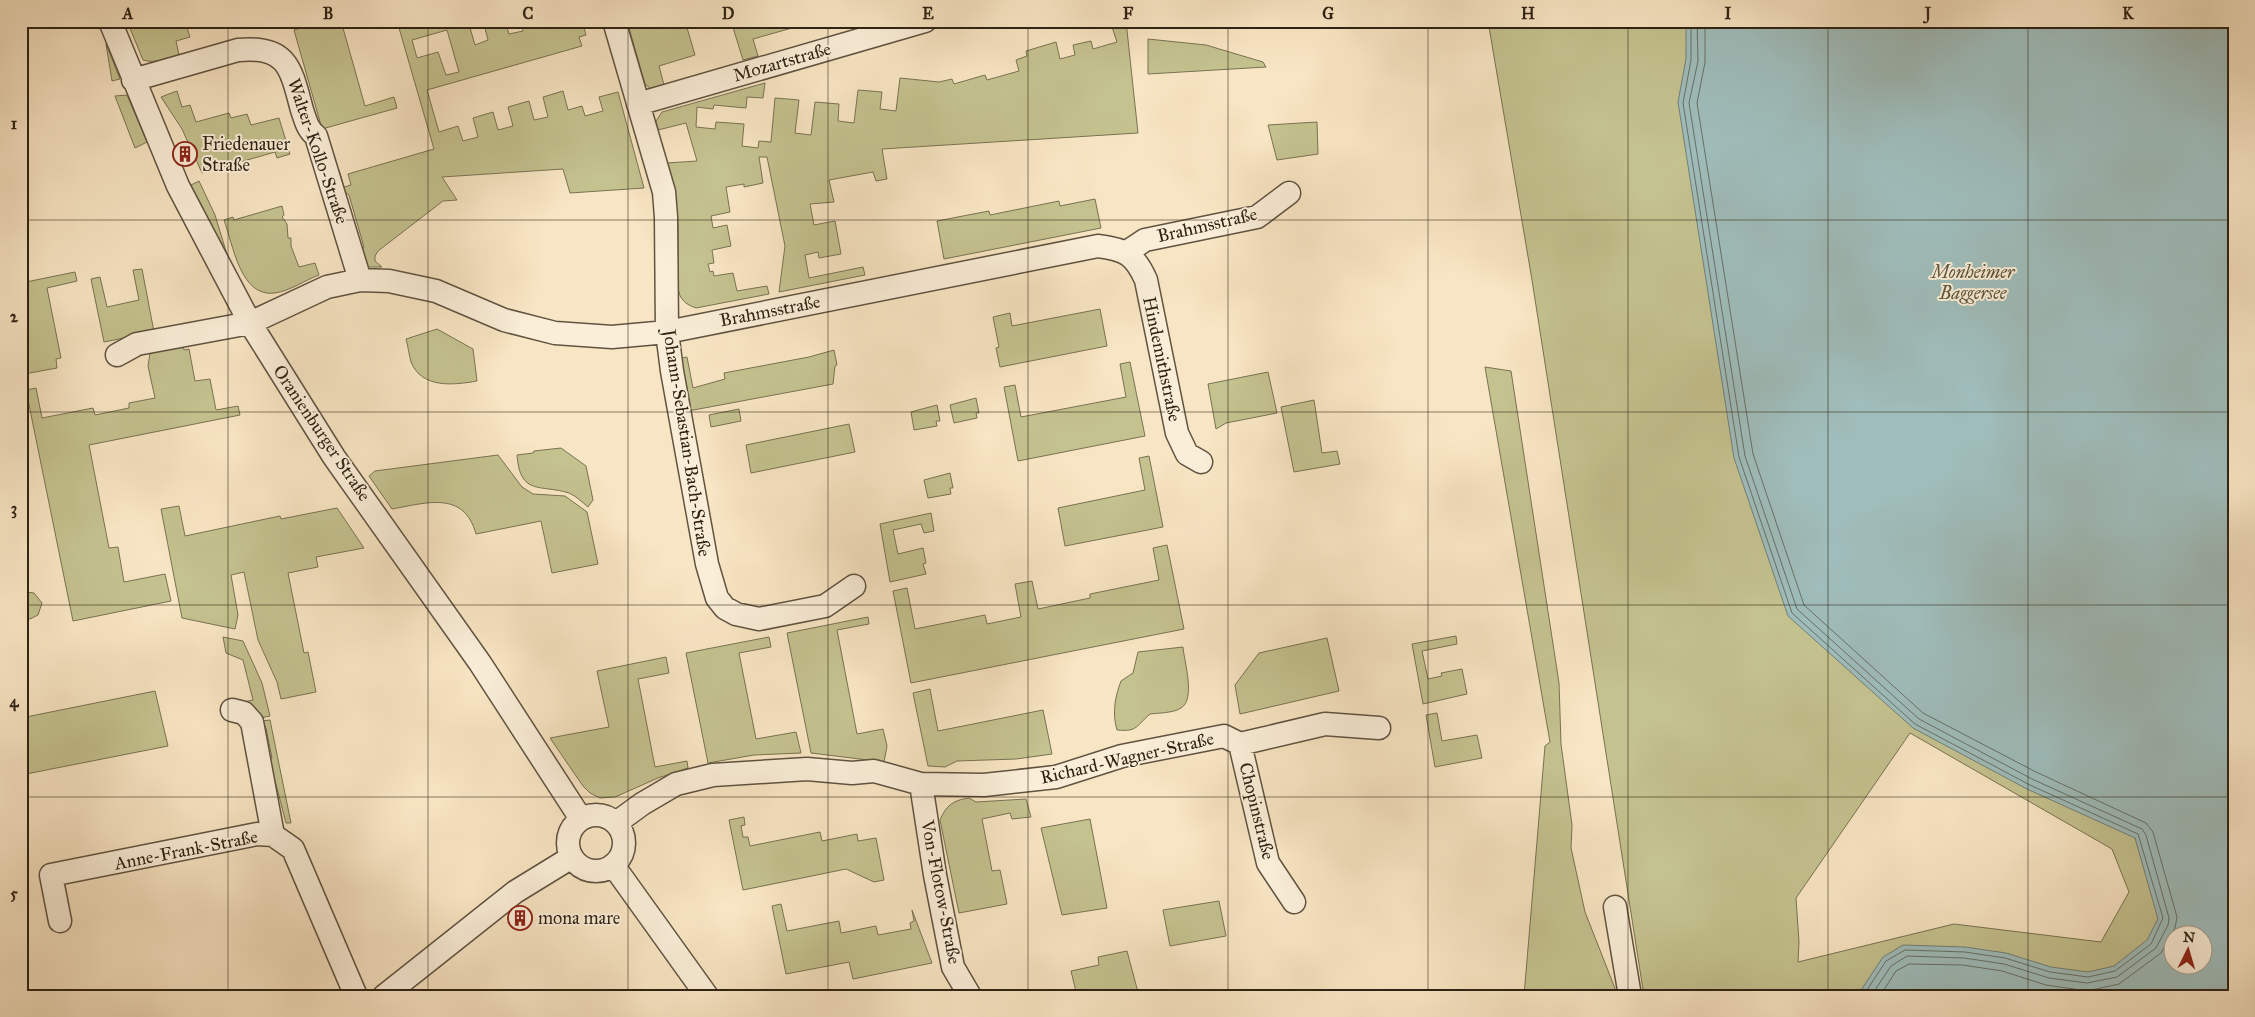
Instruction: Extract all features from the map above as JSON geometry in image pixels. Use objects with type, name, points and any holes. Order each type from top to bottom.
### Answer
[{"type":"street","name":"Oranienburger Straße","points":[[110,21],[178,186],[250,322],[334,457],[480,663],[581,819]]},
{"type":"street","name":"Johann-Sebastian-Bach-Straße","points":[[614,21],[664,192],[668,332],[672,371],[707,564],[717,598],[730,611],[743,617],[759,619],[825,606],[854,586]]},
{"type":"street","name":"Mozartstraße","points":[[638,104],[925,21]]},
{"type":"street","name":"Walter-Kollo-Straße","points":[[133,80],[238,50],[254,48],[270,52],[287,62],[292,73],[308,130],[316,136],[360,280]]},
{"type":"street","name":"Brahmsstraße","points":[[117,355],[137,344],[250,322],[327,287],[360,280],[389,281],[436,291],[504,320],[555,333],[612,337],[668,332],[1098,246],[1112,247],[1127,252],[1145,240],[1257,217],[1289,193]]},
{"type":"street","name":"Hindemithstraße","points":[[1127,252],[1139,264],[1146,280],[1177,433],[1187,454],[1201,462]]},
{"type":"street","points":[[232,710],[244,713],[252,722],[273,835]]},
{"type":"street","name":"Richard-Wagner-Straße","points":[[616,823],[642,804],[676,784],[713,775],[807,769],[852,773],[874,771],[921,784],[984,784],[1056,777],[1122,756],[1224,736],[1240,744],[1325,724],[1379,728]]},
{"type":"street","name":"Chopinstraße","points":[[1240,744],[1268,863],[1294,902]]},
{"type":"street","name":"Von-Flotow-Straße","points":[[921,784],[935,875],[953,967],[970,996]]},
{"type":"street","points":[[595,815],[610,818],[616,823],[624,845],[613,865],[595,871],[586,869],[572,857],[568,836],[581,819],[595,815]]},
{"type":"street","name":"Anne-Frank-Straße","points":[[60,921],[52,875],[257,834],[273,835],[293,849],[356,996]]},
{"type":"street","points":[[384,996],[515,892],[572,857]]},
{"type":"street","points":[[613,865],[707,996]]},
{"type":"street","points":[[1615,907],[1630,996]]},
{"type":"green space","points":[[127,21],[185,21],[190,37],[176,41],[179,55],[157,61],[143,60]]},
{"type":"green space","points":[[325,21],[341,21],[365,106],[394,97],[397,108],[322,129],[294,30]]},
{"type":"green space","points":[[397,21],[445,21],[447,27],[468,21],[475,45],[488,40],[483,21],[505,21],[509,34],[523,31],[521,21],[543,21],[544,24],[555,21],[582,21],[586,35],[579,37],[582,46],[427,90],[439,132],[458,126],[463,141],[478,137],[473,118],[493,112],[498,130],[513,126],[508,107],[529,101],[534,120],[548,117],[543,97],[563,91],[568,110],[582,106],[585,116],[603,111],[599,97],[618,92],[644,188],[570,193],[563,169],[442,177],[457,200],[443,201],[378,251],[375,261],[382,267],[366,267],[358,255],[364,247],[349,195],[339,188],[334,171],[339,170],[344,187],[351,185],[348,174],[434,149]],"holes":[[[447,30],[459,72],[446,75],[438,52],[417,58],[412,40]]]},
{"type":"green space","points":[[627,21],[685,21],[695,55],[659,66],[665,89],[651,89],[645,84]]},
{"type":"green space","points":[[731,21],[790,21],[792,28],[753,39],[758,56],[743,60]]},
{"type":"green space","points":[[1110,21],[1126,21],[1138,133],[882,149],[887,179],[876,181],[873,172],[829,180],[834,202],[810,204],[814,225],[835,221],[841,254],[819,258],[818,252],[805,255],[809,278],[863,267],[865,275],[779,292],[785,246],[767,157],[759,157],[763,183],[744,187],[744,184],[726,187],[730,212],[711,216],[713,228],[727,225],[731,246],[712,250],[714,263],[708,264],[710,272],[713,271],[714,276],[733,273],[737,291],[767,286],[769,294],[696,308],[686,303],[680,296],[678,288],[678,224],[673,186],[667,163],[697,161],[686,123],[658,130],[656,121],[662,112],[765,83],[763,98],[747,97],[746,108],[714,105],[713,109],[697,107],[696,127],[715,129],[716,122],[744,124],[742,146],[758,148],[759,141],[771,142],[775,98],[799,100],[795,133],[811,135],[815,102],[839,104],[838,121],[854,123],[858,90],[882,92],[880,109],[896,111],[900,78],[939,82],[952,79],[954,84],[985,75],[987,80],[1019,71],[1016,60],[1027,56],[1026,51],[1056,42],[1060,59],[1075,55],[1073,45],[1091,41],[1093,49],[1117,42]]},
{"type":"green space","name":"Monheimer Baggersee","points":[[1488,21],[2234,21],[2234,996],[1644,996],[1532,280]],"holes":[[[1910,733],[2112,849],[2129,892],[2101,942],[1954,924],[1798,962],[1799,942],[1796,898]]]},
{"type":"green space","points":[[1148,39],[1206,45],[1263,62],[1266,67],[1148,74]]},
{"type":"green space","points":[[106,44],[120,79],[112,81]]},
{"type":"green space","points":[[177,91],[182,107],[190,105],[196,122],[229,113],[231,118],[247,114],[251,125],[279,118],[290,154],[277,158],[275,152],[202,173],[182,129],[161,97]]},
{"type":"green space","points":[[127,95],[147,142],[135,148],[115,96]]},
{"type":"green space","points":[[1317,122],[1318,154],[1277,160],[1268,125]]},
{"type":"green space","points":[[199,181],[215,215],[229,261],[191,185]]},
{"type":"green space","points":[[1095,199],[1101,228],[944,259],[937,221],[989,211],[990,215],[1059,201],[1060,206]]},
{"type":"green space","points":[[282,206],[284,215],[282,217],[287,224],[288,238],[291,238],[291,246],[299,267],[315,263],[319,275],[281,292],[263,292],[254,287],[240,267],[224,220],[233,217],[234,220]]},
{"type":"green space","points":[[142,269],[154,332],[104,342],[91,279],[100,277],[107,307],[139,300],[133,270]]},
{"type":"green space","points":[[75,272],[77,281],[47,288],[61,358],[56,359],[57,368],[24,374],[26,387],[21,388],[21,283]]},
{"type":"green space","points":[[1100,309],[1107,346],[1000,367],[996,348],[999,347],[993,317],[1010,313],[1012,326]]},
{"type":"green space","points":[[437,329],[473,349],[477,381],[459,384],[440,383],[423,377],[416,371],[411,362],[406,339]]},
{"type":"green space","points":[[182,341],[184,350],[189,349],[195,381],[210,379],[216,410],[238,406],[240,415],[89,445],[109,548],[118,547],[124,582],[165,574],[171,601],[73,621],[26,390],[36,388],[42,418],[93,408],[95,415],[129,408],[129,403],[155,398],[148,366],[151,347]]},
{"type":"green space","points":[[834,350],[837,365],[835,366],[833,384],[688,411],[681,358],[687,357],[693,388],[725,379],[724,373],[809,357]]},
{"type":"green space","points":[[1130,362],[1145,436],[1018,461],[1004,387],[1015,385],[1021,417],[1126,397],[1120,364]]},
{"type":"green space","points":[[1485,367],[1511,371],[1559,683],[1561,744],[1572,825],[1571,848],[1585,912],[1618,996],[1524,996],[1545,746],[1550,742]]},
{"type":"green space","points":[[1268,372],[1277,413],[1226,423],[1216,429],[1208,384]]},
{"type":"green space","points":[[976,398],[979,413],[976,413],[977,418],[954,423],[950,405]]},
{"type":"green space","points":[[1314,400],[1322,453],[1337,451],[1340,464],[1294,472],[1281,407]]},
{"type":"green space","points":[[937,405],[940,421],[936,421],[937,426],[914,430],[911,412]]},
{"type":"green space","points":[[739,409],[741,421],[711,427],[709,415]]},
{"type":"green space","points":[[849,424],[855,452],[751,473],[746,445]]},
{"type":"green space","points":[[561,448],[586,466],[593,500],[588,507],[577,497],[569,493],[533,486],[522,477],[517,455]]},
{"type":"green space","points":[[498,455],[522,487],[533,494],[565,496],[587,512],[598,564],[552,573],[541,521],[476,534],[470,520],[463,511],[453,505],[430,503],[392,509],[369,476],[375,471]]},
{"type":"green space","points":[[1149,456],[1163,527],[1065,546],[1058,508],[1145,490],[1139,458]]},
{"type":"green space","points":[[950,473],[953,488],[950,488],[951,494],[928,498],[924,480]]},
{"type":"green space","points":[[179,506],[185,536],[280,516],[281,519],[337,508],[364,548],[316,557],[318,567],[288,573],[304,653],[308,652],[316,692],[281,699],[277,682],[258,640],[244,572],[231,575],[238,615],[235,629],[182,618],[161,509]]},
{"type":"green space","points":[[931,513],[934,531],[924,533],[921,524],[893,530],[898,554],[923,548],[926,563],[923,564],[926,574],[890,582],[880,524]]},
{"type":"green space","points":[[1167,545],[1184,629],[911,683],[893,591],[907,588],[915,629],[985,615],[987,624],[1021,617],[1015,584],[1032,581],[1038,609],[1090,598],[1090,594],[1159,580],[1153,548]]},
{"type":"green space","points":[[26,592],[34,593],[42,603],[38,615],[30,619],[21,617],[21,594]]},
{"type":"green space","points":[[868,617],[869,624],[837,630],[857,734],[883,729],[887,746],[884,762],[811,753],[787,633]]},
{"type":"green space","points":[[1456,636],[1457,644],[1422,651],[1428,679],[1442,676],[1441,673],[1462,669],[1467,694],[1423,704],[1412,644]]},
{"type":"green space","points":[[223,637],[243,641],[262,683],[270,716],[260,718],[239,703],[253,700],[243,660],[226,653]]},
{"type":"green space","points":[[769,637],[771,647],[739,653],[756,739],[796,732],[801,753],[754,755],[708,763],[686,653]]},
{"type":"green space","points":[[1327,638],[1339,691],[1240,714],[1235,685],[1259,653]]},
{"type":"green space","points":[[1183,647],[1188,679],[1188,697],[1185,703],[1181,708],[1174,711],[1150,714],[1133,729],[1117,730],[1114,711],[1117,693],[1121,681],[1133,673],[1138,652]]},
{"type":"green space","points":[[666,657],[669,673],[638,679],[655,767],[687,761],[688,768],[658,778],[615,797],[600,798],[590,793],[583,786],[550,738],[609,727],[597,671]]},
{"type":"green space","points":[[930,689],[938,731],[1043,710],[1052,754],[1016,759],[957,761],[945,767],[928,766],[913,693]]},
{"type":"green space","points":[[155,691],[168,746],[21,775],[21,718]]},
{"type":"green space","points":[[1437,713],[1442,741],[1477,735],[1482,758],[1435,767],[1426,715]]},
{"type":"green space","points":[[270,720],[291,823],[286,823],[273,773],[266,759],[272,758],[266,728],[262,721]]},
{"type":"green space","points":[[969,798],[976,802],[1026,799],[1031,817],[1012,819],[1010,813],[982,819],[992,871],[1000,870],[1007,904],[959,913],[940,820],[951,804]]},
{"type":"green space","points":[[744,817],[745,825],[741,826],[743,837],[748,837],[750,846],[820,832],[822,841],[857,834],[858,841],[876,838],[884,880],[874,882],[846,869],[743,890],[729,820]]},
{"type":"green space","points":[[1090,819],[1107,908],[1062,915],[1041,828]]},
{"type":"green space","points":[[1219,901],[1226,936],[1170,946],[1163,910]]},
{"type":"green space","points":[[781,904],[787,931],[839,921],[841,933],[876,926],[878,935],[911,929],[910,923],[914,921],[912,910],[932,963],[853,979],[849,962],[786,974],[772,906]]},
{"type":"green space","points":[[1127,951],[1139,996],[1077,996],[1071,971],[1099,965],[1098,957]]},
{"type":"water","name":"Monheimer Baggersee","points":[[1686,21],[2234,21],[2234,996],[1857,996],[1883,957],[1903,945],[1965,947],[2006,953],[2051,967],[2088,972],[2114,966],[2147,940],[2158,919],[2135,838],[2027,789],[1913,728],[1788,616],[1734,458],[1678,102],[1686,59]]},
{"type":"place","name":"Friedenauer Straße","points":[[185,154]]},
{"type":"place","name":"mona mare","points":[[520,918]]}]
